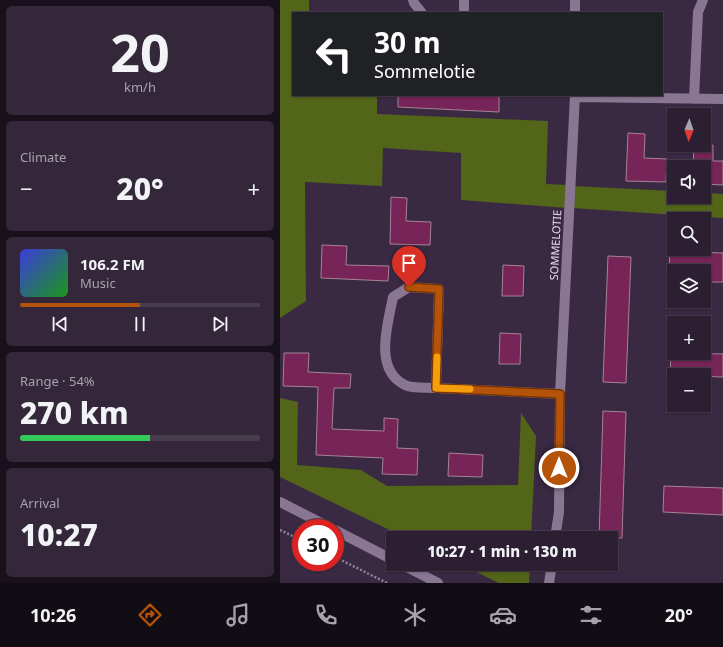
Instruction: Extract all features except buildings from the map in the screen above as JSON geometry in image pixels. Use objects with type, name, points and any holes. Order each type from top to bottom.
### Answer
[{"type":"street","points":[[413,0],[421,12]]},
{"type":"street","points":[[464,0],[464,12]]},
{"type":"street","points":[[575,0],[575,12]]},
{"type":"street","points":[[694,99],[698,12],[703,0]]},
{"type":"street","name":"SOMMELOTIE","points":[[556,531],[559,512],[560,394],[575,96],[723,99]]},
{"type":"street","points":[[436,388],[439,289],[409,287],[394,297],[386,332],[386,358],[393,378],[406,386],[436,388],[560,394]]},
{"type":"street","points":[[280,502],[313,519]]},
{"type":"street","points":[[344,535],[386,556]]},
{"type":"street","points":[[414,571],[437,583]]},
{"type":"street","points":[[549,583],[551,571]]},
{"type":"path","points":[[280,530],[292,536]]},
{"type":"path","points":[[344,562],[387,583]]},
{"type":"green space","points":[[280,0],[309,0],[309,12],[292,12],[292,96],[377,96],[377,114],[548,121],[546,184],[568,185],[567,208],[461,200],[461,153],[383,148],[382,186],[305,182],[306,301],[280,318]]},
{"type":"green space","points":[[573,186],[667,191],[667,204],[711,204],[711,193],[723,194],[723,218],[711,217],[711,212],[667,212],[667,214],[572,208]]},
{"type":"green space","points":[[280,398],[298,402],[297,465],[361,470],[387,486],[518,485],[521,413],[536,436],[531,531],[392,531],[280,477]]},
{"type":"green space","points":[[474,571],[530,571],[529,583],[499,583]]},
{"type":"slow traffic","points":[[437,357],[436,388],[470,389]]},
{"type":"route","points":[[409,287],[439,289],[436,388],[560,394],[559,468]]}]
